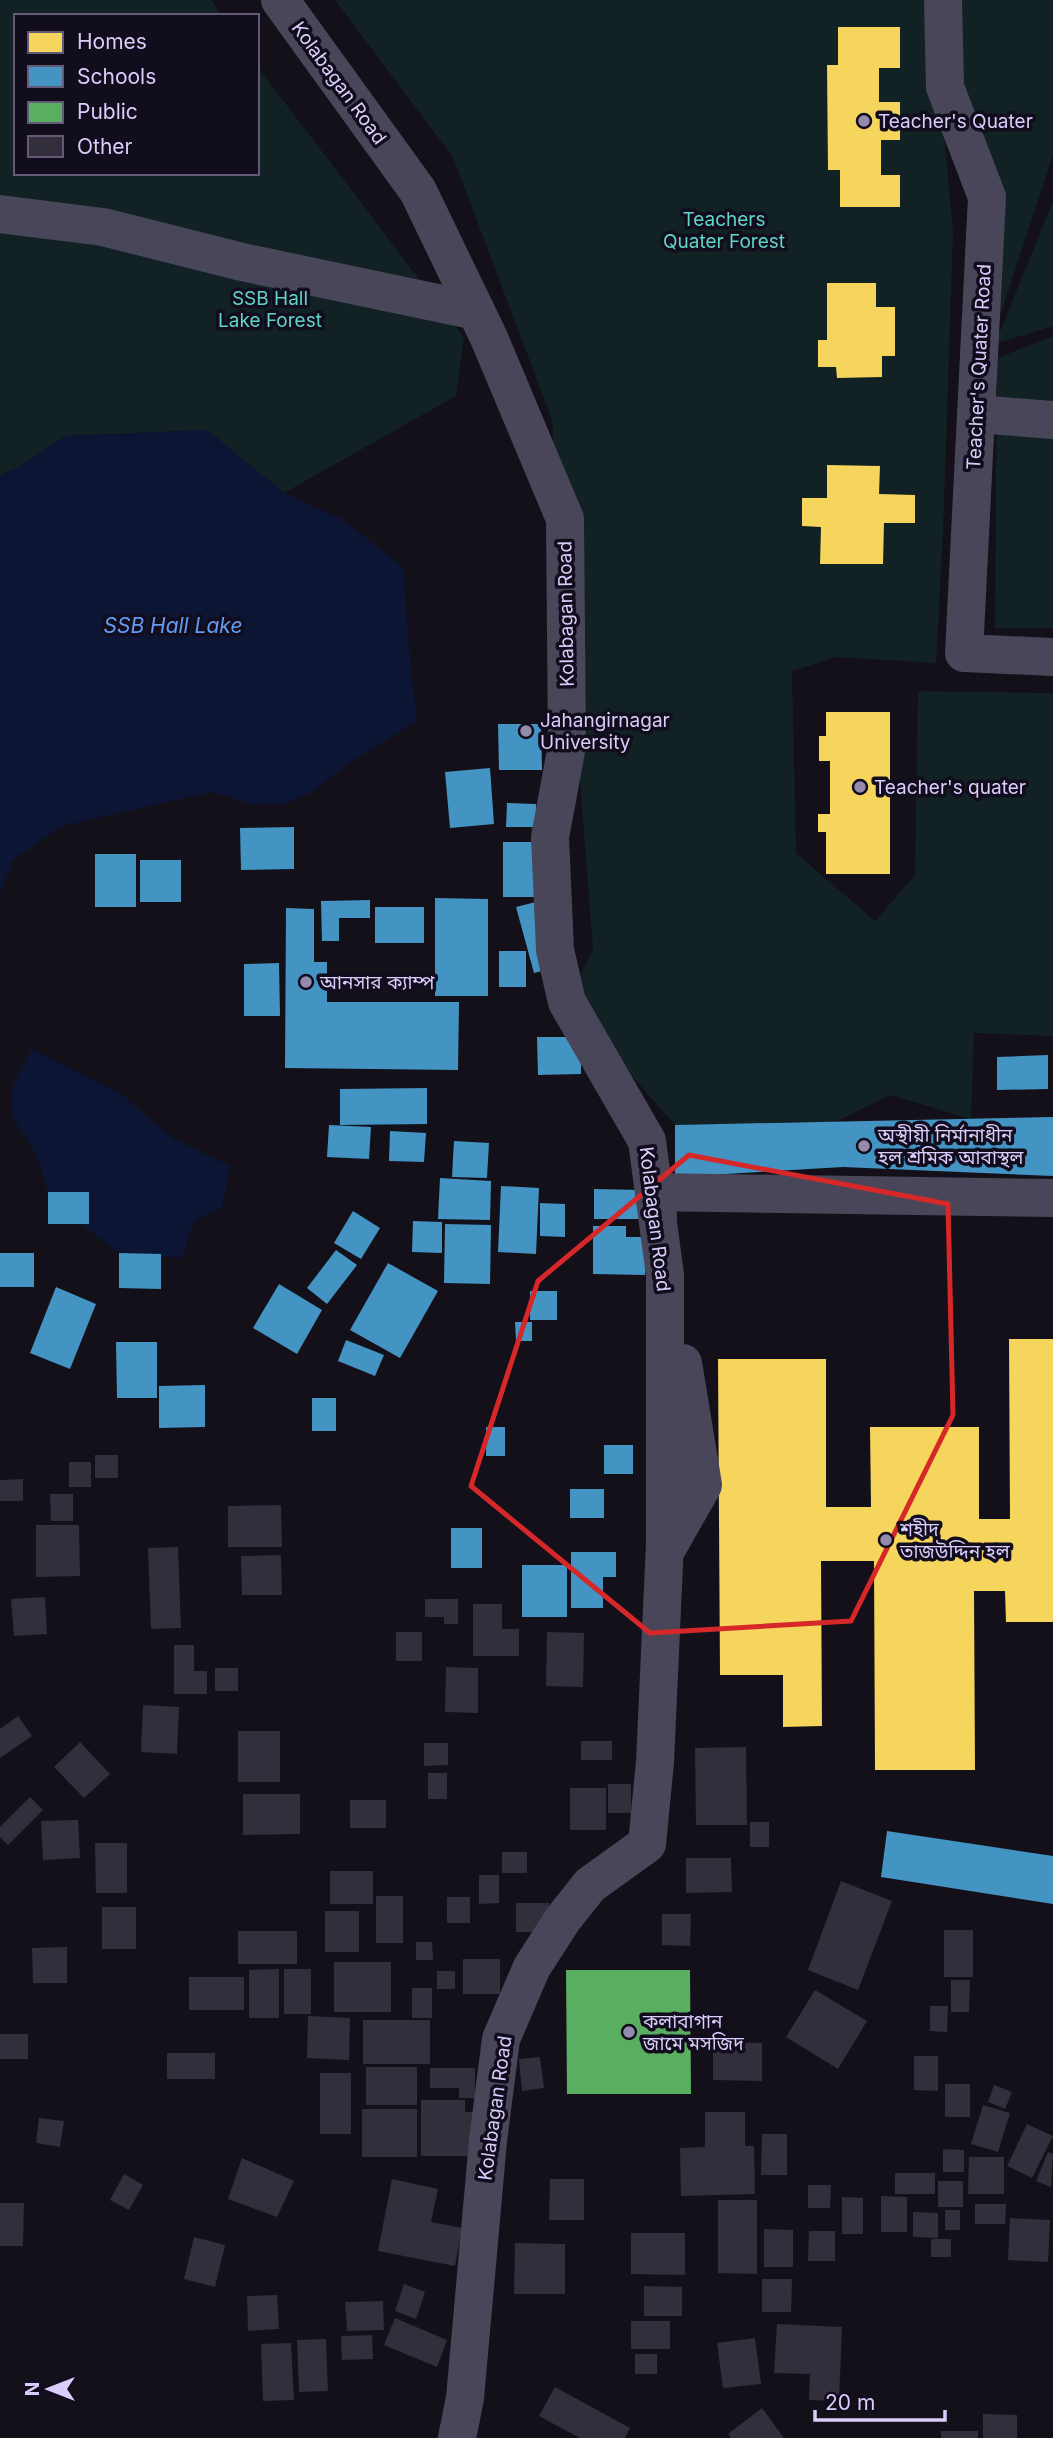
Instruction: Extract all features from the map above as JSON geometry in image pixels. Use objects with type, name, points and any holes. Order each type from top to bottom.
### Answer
[{"type":"street","name":"Kolabagan Road","points":[[280,0],[418,191],[476,311],[565,519],[567,746],[550,837],[555,950],[568,1002],[647,1141],[665,1275],[664,1555],[655,1762],[647,1844],[590,1885],[563,1919],[532,1967],[501,2039],[488,2141],[465,2398],[457,2438]]},
{"type":"street","name":"Teacher's Quater Road","points":[[943,0],[945,87],[987,197],[964,653],[1053,657]]},
{"type":"street","points":[[0,214],[103,227],[242,262],[476,311]]},
{"type":"street","points":[[976,414],[1053,420]]},
{"type":"street","points":[[654,1192],[1053,1198]]},
{"type":"highlighted area","points":[[689,1155],[948,1204],[953,1415],[851,1621],[650,1633],[471,1486],[538,1281]]},
{"type":"green space","name":"SSB Hall Lake Forest","points":[[0,0],[211,0],[221,14],[14,14],[14,175],[259,175],[259,69],[464,338],[456,396],[284,493],[207,430],[65,436],[18,468],[0,475]]},
{"type":"green space","name":"Teachers Quater Forest","points":[[335,0],[932,0],[953,231],[936,663],[836,657],[792,671],[796,853],[875,921],[915,875],[918,691],[1053,693],[1053,1036],[974,1033],[971,1119],[890,1095],[835,1122],[675,1125],[567,1002],[593,949],[552,420],[453,157]]},
{"type":"green space","points":[[958,0],[1053,0],[1053,155],[996,328],[960,83]]},
{"type":"green space","points":[[1053,201],[1053,326],[995,344]]},
{"type":"green space","points":[[1053,336],[1053,628],[995,628],[997,358]]},
{"type":"water","name":"SSB Hall Lake","points":[[207,430],[284,493],[342,519],[404,568],[408,640],[417,721],[348,764],[314,791],[285,804],[252,804],[212,792],[62,826],[13,860],[0,894],[0,475],[18,468],[65,436]]},
{"type":"water","points":[[32,1049],[120,1093],[174,1139],[230,1166],[222,1207],[194,1221],[181,1258],[119,1253],[63,1211],[48,1192],[35,1152],[13,1118],[11,1090]]},
{"type":"building: Homes","name":"Teacher's Quater","points":[[838,27],[900,27],[900,68],[879,68],[879,102],[900,102],[900,140],[881,140],[881,175],[900,175],[900,207],[840,207],[840,170],[828,170],[827,65],[838,65]]},
{"type":"building: Homes","points":[[827,283],[876,283],[876,307],[895,307],[895,356],[882,356],[882,377],[837,378],[836,367],[818,367],[818,340],[827,340]]},
{"type":"building: Homes","points":[[827,465],[880,466],[879,494],[915,495],[915,523],[884,523],[883,564],[820,564],[821,527],[802,526],[802,498],[827,498]]},
{"type":"building: Homes","name":"Teacher's quater","points":[[826,712],[890,712],[890,874],[826,874],[826,832],[818,832],[818,814],[830,814],[830,761],[819,761],[819,736],[826,736]]},
{"type":"building: Homes","name":"শহীদ তাজউদ্দিন হল","points":[[1009,1339],[1053,1339],[1053,1622],[1006,1622],[1005,1591],[974,1591],[975,1770],[875,1770],[874,1561],[821,1561],[822,1726],[783,1727],[783,1675],[720,1675],[718,1359],[826,1359],[826,1507],[871,1507],[870,1427],[979,1427],[979,1519],[1010,1519]]},
{"type":"building: Schools","points":[[498,724],[541,724],[542,770],[499,770]]},
{"type":"building: Schools","points":[[490,768],[494,824],[450,828],[445,772]]},
{"type":"building: Schools","points":[[507,803],[536,804],[536,827],[506,827]]},
{"type":"building: Schools","points":[[294,827],[294,869],[241,870],[240,828]]},
{"type":"building: Schools","points":[[503,842],[539,842],[539,897],[503,897]]},
{"type":"building: Schools","points":[[95,854],[136,854],[136,907],[95,907]]},
{"type":"building: Schools","points":[[140,860],[181,860],[181,902],[140,902]]},
{"type":"building: Schools","points":[[435,898],[488,899],[488,996],[435,996]]},
{"type":"building: Schools","points":[[370,900],[370,918],[339,918],[339,941],[322,941],[321,901]]},
{"type":"building: Schools","points":[[536,902],[554,968],[534,973],[516,907]]},
{"type":"building: Schools","points":[[375,907],[424,907],[424,943],[375,943]]},
{"type":"building: Schools","name":"আনসার ক্যাম্প","points":[[286,908],[314,909],[314,962],[327,962],[327,1002],[459,1002],[458,1070],[285,1068]]},
{"type":"building: Schools","points":[[499,951],[526,951],[526,987],[499,987]]},
{"type":"building: Schools","points":[[279,963],[280,1016],[244,1016],[244,964]]},
{"type":"building: Schools","points":[[537,1037],[581,1037],[581,1074],[538,1075]]},
{"type":"building: Schools","points":[[1048,1055],[1048,1089],[997,1090],[997,1057]]},
{"type":"building: Schools","points":[[427,1088],[427,1124],[340,1125],[340,1089]]},
{"type":"building: Schools","name":"অস্থীয়ী নির্মানাধীন হল শ্রমিক আবাস্থল","points":[[1053,1117],[1053,1176],[843,1167],[675,1177],[675,1125]]},
{"type":"building: Schools","points":[[329,1125],[371,1127],[369,1159],[327,1157]]},
{"type":"building: Schools","points":[[390,1131],[426,1133],[424,1162],[389,1161]]},
{"type":"building: Schools","points":[[454,1141],[489,1143],[487,1178],[452,1177]]},
{"type":"building: Schools","points":[[440,1178],[491,1181],[490,1220],[438,1219]]},
{"type":"building: Schools","points":[[501,1186],[539,1188],[536,1254],[498,1252]]},
{"type":"building: Schools","points":[[594,1189],[641,1190],[640,1219],[594,1219]]},
{"type":"building: Schools","points":[[48,1192],[89,1192],[89,1224],[48,1224]]},
{"type":"building: Schools","points":[[540,1203],[565,1204],[565,1237],[540,1236]]},
{"type":"building: Schools","points":[[353,1211],[380,1228],[361,1259],[334,1243]]},
{"type":"building: Schools","points":[[413,1221],[442,1222],[442,1253],[412,1252]]},
{"type":"building: Schools","points":[[445,1224],[491,1225],[490,1284],[444,1283]]},
{"type":"building: Schools","points":[[593,1226],[626,1226],[626,1237],[646,1237],[645,1275],[593,1274]]},
{"type":"building: Schools","points":[[336,1250],[357,1265],[327,1304],[307,1288]]},
{"type":"building: Schools","points":[[0,1253],[34,1253],[34,1287],[0,1287]]},
{"type":"building: Schools","points":[[119,1253],[161,1254],[161,1289],[119,1288]]},
{"type":"building: Schools","points":[[388,1263],[438,1291],[400,1358],[350,1330]]},
{"type":"building: Schools","points":[[279,1284],[322,1310],[297,1354],[253,1328]]},
{"type":"building: Schools","points":[[56,1287],[96,1304],[70,1369],[30,1353]]},
{"type":"building: Schools","points":[[530,1291],[557,1291],[557,1320],[530,1320]]},
{"type":"building: Schools","points":[[515,1322],[532,1322],[532,1341],[516,1341]]},
{"type":"building: Schools","points":[[346,1340],[384,1355],[375,1376],[338,1361]]},
{"type":"building: Schools","points":[[116,1342],[157,1342],[157,1398],[117,1398]]},
{"type":"building: Schools","points":[[205,1385],[205,1427],[159,1428],[159,1386]]},
{"type":"building: Schools","points":[[312,1398],[336,1398],[336,1431],[312,1431]]},
{"type":"building: Schools","points":[[486,1427],[505,1427],[505,1456],[486,1456]]},
{"type":"building: Schools","points":[[604,1445],[633,1445],[633,1474],[604,1474]]},
{"type":"building: Schools","points":[[570,1489],[604,1489],[604,1518],[570,1518]]},
{"type":"building: Schools","points":[[451,1528],[482,1528],[482,1568],[451,1568]]},
{"type":"building: Schools","points":[[571,1552],[616,1552],[616,1577],[603,1577],[603,1608],[571,1608]]},
{"type":"building: Schools","points":[[522,1565],[567,1565],[567,1617],[522,1617]]},
{"type":"building: Schools","points":[[887,1831],[1053,1856],[1053,1904],[881,1877]]},
{"type":"building: Public","name":"কলাবাগান জামে মসজিদ","points":[[566,1970],[690,1970],[691,2094],[567,2094]]},
{"type":"building: Other","points":[[95,1455],[118,1455],[118,1478],[95,1478]]},
{"type":"building: Other","points":[[69,1462],[91,1462],[91,1487],[69,1487]]},
{"type":"building: Other","points":[[23,1479],[23,1501],[0,1501],[0,1480]]},
{"type":"building: Other","points":[[50,1494],[73,1494],[73,1521],[51,1521]]},
{"type":"building: Other","points":[[281,1505],[282,1547],[228,1547],[228,1506]]},
{"type":"building: Other","points":[[36,1525],[79,1525],[80,1576],[36,1577]]},
{"type":"building: Other","points":[[178,1547],[181,1628],[151,1629],[148,1548]]},
{"type":"building: Other","points":[[281,1555],[282,1595],[242,1595],[241,1556]]},
{"type":"building: Other","points":[[45,1597],[47,1634],[14,1636],[11,1599]]},
{"type":"building: Other","points":[[425,1599],[458,1599],[458,1624],[444,1624],[444,1617],[425,1617]]},
{"type":"building: Other","points":[[473,1604],[502,1604],[502,1629],[519,1629],[519,1656],[473,1656]]},
{"type":"building: Other","points":[[396,1632],[422,1632],[422,1661],[396,1661]]},
{"type":"building: Other","points":[[547,1632],[584,1633],[583,1687],[546,1686]]},
{"type":"building: Other","points":[[174,1645],[194,1645],[194,1671],[207,1671],[207,1694],[174,1694]]},
{"type":"building: Other","points":[[446,1667],[478,1668],[478,1713],[445,1712]]},
{"type":"building: Other","points":[[215,1668],[238,1668],[238,1691],[215,1691]]},
{"type":"building: Other","points":[[143,1705],[179,1707],[177,1754],[141,1752]]},
{"type":"building: Other","points":[[18,1716],[32,1736],[0,1758],[0,1729]]},
{"type":"building: Other","points":[[238,1731],[280,1731],[280,1782],[238,1782]]},
{"type":"building: Other","points":[[581,1741],[612,1741],[612,1760],[581,1760]]},
{"type":"building: Other","points":[[80,1742],[110,1774],[84,1798],[54,1767]]},
{"type":"building: Other","points":[[424,1743],[448,1743],[448,1765],[424,1766]]},
{"type":"building: Other","points":[[746,1747],[747,1825],[696,1825],[695,1748]]},
{"type":"building: Other","points":[[428,1773],[447,1773],[447,1799],[428,1799]]},
{"type":"building: Other","points":[[608,1784],[631,1784],[631,1813],[608,1813]]},
{"type":"building: Other","points":[[570,1788],[606,1788],[606,1830],[570,1830]]},
{"type":"building: Other","points":[[243,1794],[300,1794],[300,1834],[243,1835]]},
{"type":"building: Other","points":[[30,1797],[43,1810],[8,1845],[0,1837],[0,1827]]},
{"type":"building: Other","points":[[350,1800],[386,1800],[386,1828],[350,1828]]},
{"type":"building: Other","points":[[78,1820],[80,1858],[43,1860],[41,1821]]},
{"type":"building: Other","points":[[750,1822],[769,1822],[769,1847],[750,1847]]},
{"type":"building: Other","points":[[95,1843],[127,1843],[127,1893],[96,1893]]},
{"type":"building: Other","points":[[502,1852],[527,1852],[527,1873],[502,1873]]},
{"type":"building: Other","points":[[686,1858],[731,1858],[732,1892],[686,1893]]},
{"type":"building: Other","points":[[330,1871],[373,1871],[373,1904],[330,1904]]},
{"type":"building: Other","points":[[479,1875],[499,1875],[499,1903],[479,1904]]},
{"type":"building: Other","points":[[841,1881],[892,1901],[858,1990],[808,1970]]},
{"type":"building: Other","points":[[376,1896],[403,1896],[403,1943],[376,1943]]},
{"type":"building: Other","points":[[447,1897],[470,1897],[470,1923],[447,1923]]},
{"type":"building: Other","points":[[516,1903],[549,1903],[549,1932],[516,1932]]},
{"type":"building: Other","points":[[102,1907],[136,1907],[136,1949],[102,1949]]},
{"type":"building: Other","points":[[325,1911],[359,1911],[359,1952],[325,1952]]},
{"type":"building: Other","points":[[662,1914],[691,1914],[690,1946],[662,1945]]},
{"type":"building: Other","points":[[944,1930],[973,1930],[973,1977],[944,1977]]},
{"type":"building: Other","points":[[238,1931],[297,1931],[297,1964],[238,1964]]},
{"type":"building: Other","points":[[416,1942],[432,1942],[433,1960],[416,1960]]},
{"type":"building: Other","points":[[67,1947],[67,1983],[33,1983],[32,1948]]},
{"type":"building: Other","points":[[463,1959],[500,1959],[500,1994],[463,1994]]},
{"type":"building: Other","points":[[334,1962],[391,1962],[391,2012],[334,2012]]},
{"type":"building: Other","points":[[279,1969],[279,2018],[249,2018],[249,1970]]},
{"type":"building: Other","points":[[284,1969],[311,1969],[311,2014],[284,2014]]},
{"type":"building: Other","points":[[437,1971],[455,1971],[455,1989],[437,1989]]},
{"type":"building: Other","points":[[189,1977],[244,1977],[244,2010],[189,2010]]},
{"type":"building: Other","points":[[951,1980],[970,1980],[969,2012],[951,2012]]},
{"type":"building: Other","points":[[412,1988],[432,1988],[432,2018],[412,2018]]},
{"type":"building: Other","points":[[815,1990],[867,2021],[838,2069],[786,2037]]},
{"type":"building: Other","points":[[930,2006],[948,2006],[947,2032],[930,2031]]},
{"type":"building: Other","points":[[308,2016],[350,2018],[349,2060],[307,2058]]},
{"type":"building: Other","points":[[363,2020],[430,2020],[430,2064],[363,2064]]},
{"type":"building: Other","points":[[0,2034],[28,2034],[28,2059],[0,2059]]},
{"type":"building: Other","points":[[713,2042],[762,2043],[762,2081],[713,2080]]},
{"type":"building: Other","points":[[167,2053],[215,2053],[215,2079],[167,2079]]},
{"type":"building: Other","points":[[914,2056],[938,2056],[938,2091],[914,2090]]},
{"type":"building: Other","points":[[540,2057],[544,2088],[522,2091],[519,2059]]},
{"type":"building: Other","points":[[366,2067],[417,2067],[417,2105],[366,2105]]},
{"type":"building: Other","points":[[430,2068],[475,2068],[475,2098],[459,2098],[459,2088],[430,2088]]},
{"type":"building: Other","points":[[320,2073],[351,2073],[351,2134],[320,2134]]},
{"type":"building: Other","points":[[945,2084],[970,2084],[970,2117],[945,2117]]},
{"type":"building: Other","points":[[994,2085],[1012,2092],[1005,2109],[988,2102]]},
{"type":"building: Other","points":[[421,2100],[465,2100],[465,2112],[483,2112],[483,2156],[421,2156]]},
{"type":"building: Other","points":[[983,2105],[1010,2113],[998,2152],[971,2144]]},
{"type":"building: Other","points":[[362,2109],[417,2109],[417,2157],[362,2157]]},
{"type":"building: Other","points":[[705,2112],[745,2112],[745,2146],[754,2146],[755,2194],[681,2196],[680,2148],[705,2147]]},
{"type":"building: Other","points":[[39,2118],[64,2121],[60,2147],[36,2143]]},
{"type":"building: Other","points":[[1027,2124],[1053,2136],[1032,2178],[1007,2166]]},
{"type":"building: Other","points":[[762,2134],[787,2134],[787,2175],[761,2175]]},
{"type":"building: Other","points":[[943,2149],[964,2150],[964,2172],[943,2172]]},
{"type":"building: Other","points":[[1048,2152],[1053,2154],[1051,2187],[1036,2181]]},
{"type":"building: Other","points":[[969,2157],[1004,2157],[1004,2194],[968,2194]]},
{"type":"building: Other","points":[[242,2158],[294,2181],[277,2217],[228,2199]]},
{"type":"building: Other","points":[[895,2173],[935,2173],[935,2194],[895,2194]]},
{"type":"building: Other","points":[[124,2174],[143,2185],[129,2210],[110,2200]]},
{"type":"building: Other","points":[[392,2179],[438,2189],[431,2222],[462,2228],[455,2266],[378,2251]]},
{"type":"building: Other","points":[[550,2179],[584,2179],[584,2220],[549,2220]]},
{"type":"building: Other","points":[[938,2181],[963,2181],[963,2207],[938,2207]]},
{"type":"building: Other","points":[[808,2185],[831,2185],[830,2208],[808,2208]]},
{"type":"building: Other","points":[[881,2196],[907,2197],[907,2232],[881,2232]]},
{"type":"building: Other","points":[[842,2197],[863,2198],[863,2234],[842,2234]]},
{"type":"building: Other","points":[[718,2200],[757,2200],[757,2274],[718,2273]]},
{"type":"building: Other","points":[[0,2203],[24,2203],[23,2246],[0,2246]]},
{"type":"building: Other","points":[[975,2204],[1006,2204],[1005,2224],[975,2224]]},
{"type":"building: Other","points":[[945,2210],[960,2210],[960,2230],[945,2230]]},
{"type":"building: Other","points":[[913,2212],[938,2213],[938,2238],[913,2237]]},
{"type":"building: Other","points":[[1010,2218],[1050,2220],[1048,2262],[1008,2260]]},
{"type":"building: Other","points":[[764,2229],[793,2230],[793,2267],[764,2267]]},
{"type":"building: Other","points":[[809,2231],[835,2231],[835,2261],[808,2261]]},
{"type":"building: Other","points":[[631,2233],[685,2233],[685,2275],[631,2274]]},
{"type":"building: Other","points":[[194,2237],[225,2245],[215,2287],[184,2279]]},
{"type":"building: Other","points":[[931,2239],[951,2239],[951,2257],[931,2257]]},
{"type":"building: Other","points":[[515,2243],[565,2244],[565,2294],[514,2294]]},
{"type":"building: Other","points":[[762,2279],[792,2279],[791,2312],[762,2312]]},
{"type":"building: Other","points":[[404,2284],[425,2292],[416,2319],[395,2311]]},
{"type":"building: Other","points":[[644,2286],[682,2287],[682,2316],[644,2316]]},
{"type":"building: Other","points":[[277,2295],[279,2329],[248,2331],[247,2296]]},
{"type":"building: Other","points":[[383,2301],[384,2330],[347,2331],[345,2302]]},
{"type":"building: Other","points":[[395,2318],[447,2340],[437,2367],[384,2345]]},
{"type":"building: Other","points":[[631,2321],[670,2321],[670,2349],[631,2349]]},
{"type":"building: Other","points":[[777,2324],[842,2327],[839,2401],[809,2400],[810,2374],[774,2373]]},
{"type":"building: Other","points":[[372,2335],[373,2359],[342,2360],[341,2336]]},
{"type":"building: Other","points":[[755,2338],[761,2384],[723,2388],[717,2343]]},
{"type":"building: Other","points":[[326,2339],[328,2391],[299,2392],[297,2340]]},
{"type":"building: Other","points":[[291,2343],[294,2400],[263,2401],[261,2344]]},
{"type":"building: Other","points":[[635,2354],[657,2354],[657,2374],[635,2374]]},
{"type":"building: Other","points":[[555,2387],[630,2428],[625,2438],[580,2438],[539,2416]]},
{"type":"building: Other","points":[[762,2408],[784,2438],[731,2438],[728,2434]]},
{"type":"building: Other","points":[[983,2414],[1017,2415],[1017,2438],[983,2438]]},
{"type":"building: Other","points":[[941,2431],[978,2431],[978,2438],[941,2438]]},
{"type":"place","name":"Teacher's Quater","points":[[864,121]]},
{"type":"place","name":"Jahangirnagar University","points":[[526,731]]},
{"type":"place","name":"Teacher's quater","points":[[860,787]]},
{"type":"place","name":"আনসার ক্যাম্প","points":[[306,982]]},
{"type":"place","name":"অস্থীয়ী নির্মানাধীন হল শ্রমিক আবাস্থল","points":[[864,1146]]},
{"type":"place","name":"শহীদ তাজউদ্দিন হল","points":[[886,1540]]},
{"type":"place","name":"কলাবাগান জামে মসজিদ","points":[[629,2032]]}]
